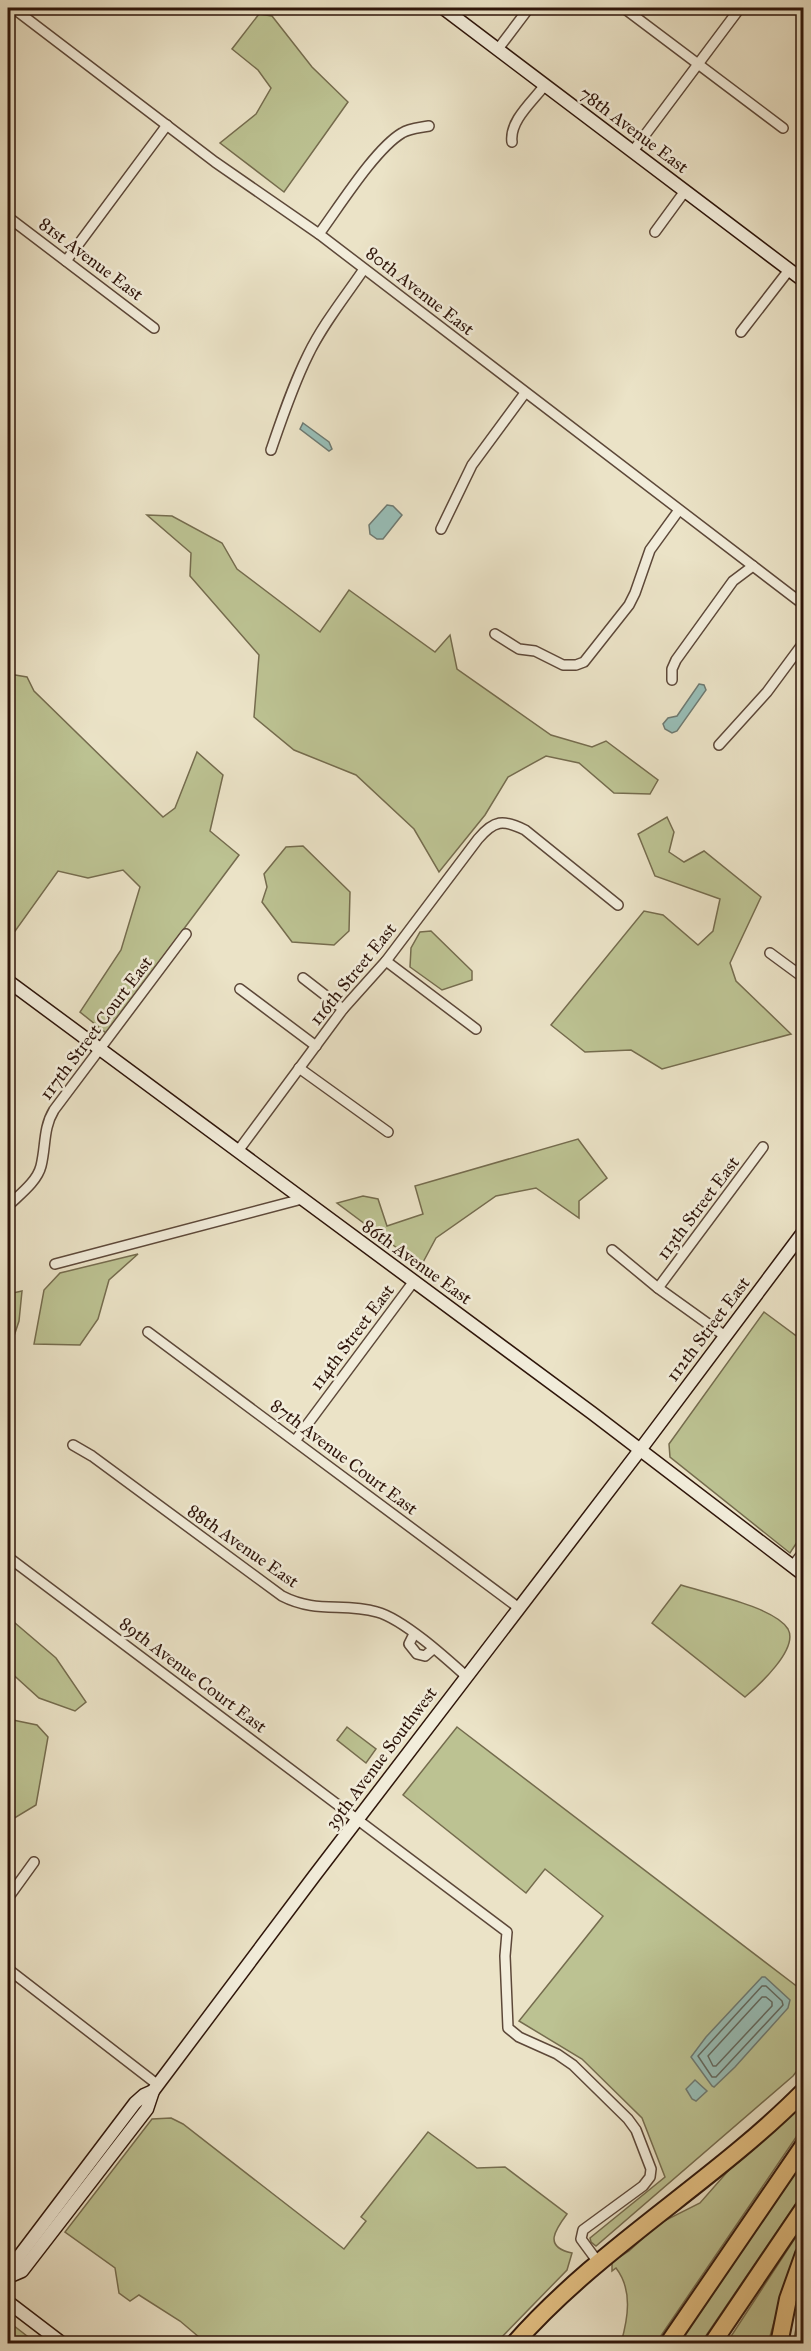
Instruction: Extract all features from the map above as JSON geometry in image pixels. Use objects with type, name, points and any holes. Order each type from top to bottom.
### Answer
[{"type":"highway","points":[[514,2343],[537,2318],[598,2261],[684,2196],[804,2091]]},
{"type":"highway","points":[[668,2343],[804,2145]]},
{"type":"highway","points":[[712,2343],[804,2208]]},
{"type":"highway","points":[[779,2343],[788,2299],[804,2254]]},
{"type":"street","name":"80th Avenue East","points":[[13,8],[215,162],[319,234],[800,602]]},
{"type":"street","name":"78th Avenue East","points":[[443,8],[804,281]]},
{"type":"street","points":[[498,49],[529,8]]},
{"type":"street","points":[[633,151],[740,8]]},
{"type":"street","points":[[625,9],[783,128]]},
{"type":"street","points":[[512,142],[511,134],[514,125],[545,85]]},
{"type":"street","points":[[66,261],[166,125]]},
{"type":"street","points":[[319,234],[381,150],[401,133],[429,126]]},
{"type":"street","points":[[655,232],[685,191]]},
{"type":"street","name":"81st Avenue East","points":[[8,216],[154,328]]},
{"type":"street","points":[[271,450],[309,352],[364,269]]},
{"type":"street","points":[[741,332],[789,270]]},
{"type":"street","points":[[441,530],[472,465],[525,393]]},
{"type":"street","points":[[495,634],[519,649],[535,651],[563,665],[576,665],[584,662],[629,605],[650,550],[679,510]]},
{"type":"street","points":[[672,680],[672,669],[676,660],[734,581],[753,566]]},
{"type":"street","points":[[800,602],[804,591]]},
{"type":"street","points":[[719,745],[750,713],[804,642]]},
{"type":"street","name":"116th Street East","points":[[238,1151],[344,1009],[386,961],[485,830],[499,822],[509,823],[525,830],[618,905]]},
{"type":"street","name":"117th Street Court East","points":[[8,1206],[35,1179],[40,1170],[47,1123],[50,1117],[186,934]]},
{"type":"street","points":[[770,953],[804,978]]},
{"type":"street","points":[[386,961],[476,1029]]},
{"type":"street","points":[[303,978],[344,1009]]},
{"type":"street","name":"86th Avenue East","points":[[8,981],[640,1449],[804,1575]]},
{"type":"street","points":[[240,989],[316,1046]]},
{"type":"street","points":[[299,1068],[388,1132]]},
{"type":"street","name":"113th Street East","points":[[658,1288],[763,1147]]},
{"type":"street","points":[[55,1264],[302,1199]]},
{"type":"street","name":"112th Street East","points":[[640,1449],[804,1231]]},
{"type":"street","points":[[612,1250],[658,1288],[725,1336]]},
{"type":"street","name":"114th Street East","points":[[295,1441],[414,1281]]},
{"type":"street","name":"87th Avenue Court East","points":[[148,1332],[519,1608]]},
{"type":"street","name":"88th Avenue East","points":[[73,1445],[92,1456],[282,1596],[293,1602],[316,1607],[376,1611],[414,1634],[467,1677]]},
{"type":"street","name":"39th Avenue Southwest","points":[[8,2277],[20,2255],[135,2103],[156,2088],[640,1449]]},
{"type":"street","points":[[792,1567],[804,1551]]},
{"type":"street","name":"89th Avenue Court East","points":[[8,1557],[507,1932],[505,1956],[508,2028],[519,2037],[557,2054],[573,2065],[624,2114],[636,2130],[650,2166],[650,2176],[639,2189],[583,2230],[581,2239],[598,2261]]},
{"type":"street","points":[[8,1898],[34,1862]]},
{"type":"street","points":[[8,1969],[156,2088]]},
{"type":"street","points":[[8,2302],[63,2343]]},
{"type":"green space","points":[[259,14],[272,16],[312,67],[348,102],[284,192],[220,143],[256,114],[271,88],[258,70],[232,49]]},
{"type":"green space","points":[[147,515],[172,516],[222,543],[237,569],[320,632],[349,590],[435,652],[450,635],[457,669],[551,735],[592,747],[606,741],[658,780],[650,794],[614,793],[579,763],[546,756],[508,777],[485,815],[439,872],[414,829],[356,775],[294,750],[254,717],[259,655],[190,576],[191,553]]},
{"type":"green space","points":[[9,674],[27,677],[34,691],[163,817],[175,808],[197,752],[223,775],[210,831],[239,855],[106,1033],[80,1012],[121,950],[140,887],[123,870],[88,878],[58,871],[8,941]]},
{"type":"green space","points":[[667,817],[674,832],[669,852],[684,862],[704,851],[761,897],[730,963],[736,981],[791,1034],[662,1069],[631,1050],[585,1052],[551,1025],[644,911],[663,915],[698,945],[713,931],[720,899],[655,876],[638,834]]},
{"type":"green space","points":[[303,846],[350,892],[349,931],[334,945],[292,942],[262,902],[267,887],[264,874],[286,847]]},
{"type":"green space","points":[[431,931],[472,971],[472,980],[442,990],[410,967],[411,948],[420,932]]},
{"type":"green space","points":[[578,1139],[607,1178],[579,1201],[579,1218],[536,1188],[496,1196],[436,1238],[421,1266],[337,1203],[363,1196],[378,1199],[387,1226],[423,1214],[415,1186]]},
{"type":"green space","points":[[138,1254],[109,1280],[98,1319],[80,1345],[34,1344],[44,1290],[60,1273]]},
{"type":"green space","points":[[22,1291],[19,1321],[8,1354],[8,1294]]},
{"type":"green space","points":[[764,1312],[803,1341],[803,1533],[790,1553],[670,1457],[669,1444]]},
{"type":"green space","points":[[681,1585],[755,1608],[781,1621],[788,1629],[790,1637],[783,1656],[767,1676],[745,1697],[652,1623]]},
{"type":"green space","points":[[8,1617],[56,1658],[86,1702],[75,1711],[39,1698],[8,1670]]},
{"type":"green space","points":[[8,1719],[37,1725],[48,1737],[36,1805],[8,1822]]},
{"type":"green space","points":[[347,1727],[376,1749],[366,1763],[337,1740]]},
{"type":"green space","points":[[457,1727],[803,1991],[803,2063],[793,2076],[596,2246],[590,2238],[665,2177],[642,2118],[582,2059],[519,2021],[603,1916],[545,1869],[526,1893],[403,1795]]},
{"type":"green space","points":[[803,2098],[803,2127],[656,2343],[621,2343],[626,2324],[627,2295],[625,2285],[616,2268],[612,2271],[612,2262],[629,2251],[660,2223],[700,2203],[736,2162]]},
{"type":"green space","points":[[171,2118],[183,2124],[344,2249],[366,2221],[361,2217],[428,2132],[477,2168],[505,2167],[567,2214],[554,2237],[557,2247],[572,2253],[567,2270],[496,2343],[206,2343],[180,2321],[139,2295],[130,2301],[119,2293],[115,2268],[65,2232],[152,2119]]},
{"type":"green space","points":[[803,2161],[803,2193],[701,2343],[678,2344]]},
{"type":"green space","points":[[803,2226],[803,2241],[781,2298],[768,2343],[726,2344]]},
{"type":"green space","points":[[803,2295],[803,2343],[793,2343]]},
{"type":"green space","points":[[9,2322],[36,2343],[8,2343]]},
{"type":"water","points":[[303,423],[329,442],[332,449],[329,451],[300,429]]},
{"type":"water","points":[[387,505],[393,506],[402,515],[383,539],[377,539],[370,534],[369,525]]},
{"type":"water","points":[[699,684],[704,685],[706,690],[677,731],[672,733],[665,729],[663,724],[668,718],[677,716]]},
{"type":"water","points":[[762,1977],[765,1977],[790,2000],[788,2008],[714,2087],[691,2057],[706,2037]]},
{"type":"water","points":[[695,2080],[707,2091],[696,2101],[686,2089]]}]
